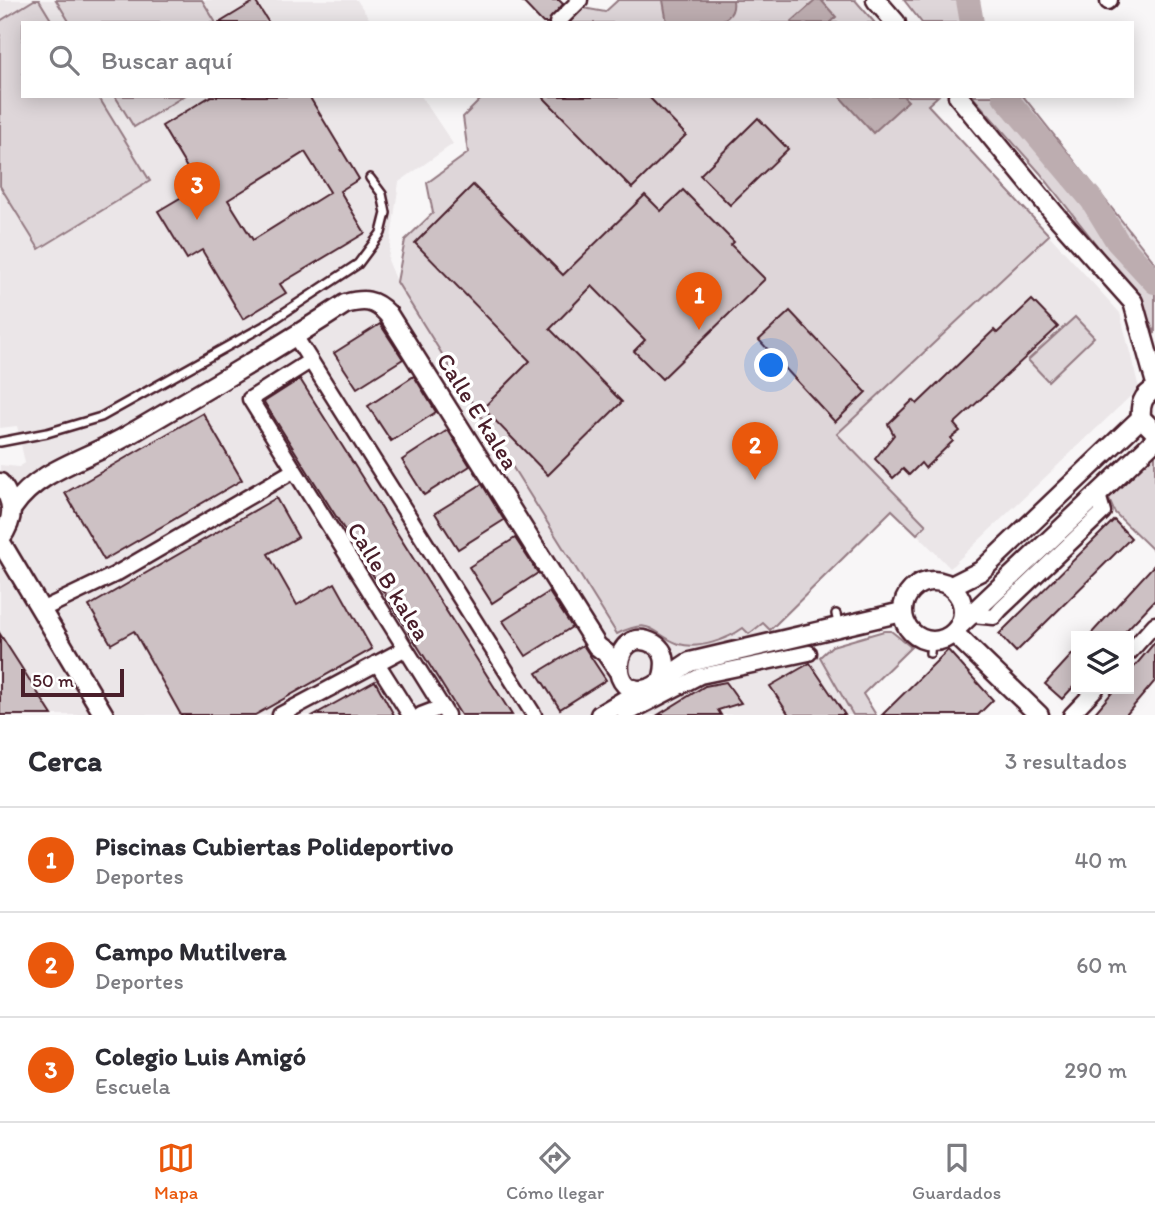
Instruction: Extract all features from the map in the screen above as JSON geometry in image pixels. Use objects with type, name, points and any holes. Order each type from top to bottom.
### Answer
[{"type":"street","points":[[559,21],[580,0]]},
{"type":"street","points":[[876,0],[894,21]]},
{"type":"street","points":[[960,98],[1057,217],[1133,302],[1155,380]]},
{"type":"street","name":"Calle E kalea","points":[[39,480],[121,439],[295,337],[345,303],[365,299],[379,303],[585,627],[619,674]]},
{"type":"street","points":[[295,337],[534,715]]},
{"type":"street","name":"Calle B kalea","points":[[310,361],[250,398],[444,711]]},
{"type":"street","points":[[951,586],[981,571],[1141,418],[1143,400],[1155,390]]},
{"type":"street","points":[[1141,418],[1155,432]]},
{"type":"street","points":[[1040,715],[963,624],[961,599],[951,586],[939,581],[922,582],[909,592],[902,612],[912,633],[930,647],[963,624],[1155,440]]},
{"type":"street","points":[[43,610],[114,575],[293,471]]},
{"type":"street","points":[[0,483],[39,480]]},
{"type":"street","points":[[39,480],[24,491],[13,507],[9,526],[0,540],[104,715]]},
{"type":"street","points":[[0,483],[9,494],[13,507]]},
{"type":"street","points":[[613,711],[642,690],[653,687],[663,677],[690,662],[837,621],[902,612]]},
{"type":"street","points":[[1134,647],[1155,624]]},
{"type":"street","name":"Calle E kalea","points":[[585,627],[607,645],[625,647]]},
{"type":"street","points":[[613,711],[619,656],[625,647],[645,641],[654,644],[666,664],[663,677]]},
{"type":"street","points":[[280,715],[404,649]]},
{"type":"street","points":[[613,711],[700,676],[809,653]]},
{"type":"street","points":[[663,655],[690,662]]},
{"type":"street","points":[[377,663],[410,715]]},
{"type":"street","points":[[619,674],[629,687],[642,690]]},
{"type":"street","points":[[1071,715],[1091,694]]},
{"type":"street","points":[[421,715],[444,711]]},
{"type":"lane","points":[[1,441],[47,433],[112,411],[264,326],[358,264],[381,233],[386,214],[382,194],[370,178]]},
{"type":"lane","points":[[107,403],[112,411]]},
{"type":"shaded area","points":[[0,0],[357,0],[371,21],[21,21],[21,98],[422,98],[453,144],[399,182],[388,260],[397,282],[618,633],[629,628],[647,626],[670,639],[763,623],[770,630],[805,623],[820,657],[853,715],[0,715],[0,465],[19,467],[25,463],[17,426],[0,428]]},
{"type":"shaded area","points":[[34,0],[39,0],[52,21],[21,21],[21,98],[99,98],[150,181],[39,249],[0,186],[0,21]]},
{"type":"shaded area","points":[[56,0],[202,0],[215,21],[69,21]]},
{"type":"shaded area","points":[[618,0],[855,0],[873,21],[563,21],[578,7],[605,12]]},
{"type":"shaded area","points":[[663,0],[733,0],[728,17],[720,21],[667,21]]},
{"type":"shaded area","points":[[816,0],[821,0],[836,17],[831,21],[792,21]]},
{"type":"shaded area","points":[[904,0],[975,0],[977,21],[920,21]]},
{"type":"shaded area","points":[[116,98],[181,98],[134,127]]},
{"type":"shaded area","points":[[482,98],[936,98],[928,105],[1049,235],[837,434],[926,525],[917,534],[892,510],[770,630],[763,623],[749,634],[743,628],[721,639],[695,646],[679,644],[645,627],[617,634],[397,282],[405,240],[433,213],[427,183],[468,153],[463,117]]},
{"type":"shaded area","points":[[841,98],[905,98],[908,101],[873,133]]},
{"type":"shaded area","points":[[974,98],[1025,98],[1155,263],[1155,334],[1139,299],[1040,173]]},
{"type":"shaded area","points":[[1049,235],[1120,313],[1139,388],[950,568],[917,534],[925,525],[837,434]]},
{"type":"shaded area","points":[[1075,317],[1094,337],[1048,381],[1028,360]]},
{"type":"shaded area","points":[[1155,447],[1155,552],[1115,513],[1106,493]]},
{"type":"shaded area","points":[[891,631],[911,647],[863,694],[876,715],[853,715],[820,657],[832,646]]},
{"type":"building","points":[[521,0],[559,0],[563,4],[550,21],[541,21]]},
{"type":"building","points":[[255,1],[268,21],[222,21]]},
{"type":"building","points":[[208,98],[310,98],[359,179],[340,191],[365,233],[280,284],[286,293],[243,319],[202,250],[187,259],[158,211],[185,195],[182,191],[196,183],[162,126]],"holes":[[[305,152],[330,192],[253,240],[228,200]]]},
{"type":"building","points":[[544,98],[650,98],[686,135],[632,188]]},
{"type":"building","points":[[758,118],[788,149],[730,205],[700,175]]},
{"type":"building","points":[[473,185],[563,275],[645,195],[661,211],[683,190],[734,242],[731,245],[765,279],[662,379],[634,351],[645,340],[592,286],[550,329],[622,402],[548,475],[483,408],[530,361],[415,243]]},
{"type":"building","points":[[1032,300],[1058,327],[954,424],[960,431],[925,468],[921,463],[909,475],[903,469],[893,478],[875,459],[894,435],[888,424],[913,400],[917,404],[994,330],[997,333]]},
{"type":"building","points":[[790,311],[866,392],[835,422],[759,340]]},
{"type":"building","points":[[380,324],[403,359],[357,388],[334,353]]},
{"type":"building","points":[[414,376],[436,412],[391,441],[368,406]]},
{"type":"building","points":[[300,379],[512,715],[461,715],[264,402]]},
{"type":"building","points":[[203,413],[242,480],[104,560],[65,493]]},
{"type":"building","points":[[448,430],[470,466],[424,495],[402,460]]},
{"type":"building","points":[[482,484],[504,520],[458,549],[435,513]]},
{"type":"building","points":[[276,498],[298,537],[268,554],[297,605],[335,583],[372,649],[255,715],[181,715],[134,631],[111,644],[89,606]]},
{"type":"building","points":[[1114,520],[1131,538],[1016,652],[999,634]]},
{"type":"building","points":[[515,538],[538,573],[492,603],[469,567]]},
{"type":"building","points":[[1155,564],[1155,600],[1126,631],[1094,631]]},
{"type":"building","points":[[549,592],[572,627],[526,656],[503,621]]},
{"type":"building","points":[[0,634],[52,715],[0,715]]},
{"type":"building","points":[[1155,642],[1155,681],[1126,715],[1093,715],[1111,694],[1134,694],[1134,667]]},
{"type":"building","points":[[583,645],[606,680],[560,709],[537,673]]},
{"type":"building","points":[[948,650],[993,700],[978,715],[882,715]]},
{"type":"building","points":[[1071,655],[1071,689],[1062,699],[1045,684]]},
{"type":"building","points":[[810,663],[845,715],[789,715],[770,686]]},
{"type":"building","points":[[375,681],[394,715],[314,715]]},
{"type":"building","points":[[726,682],[741,703],[718,710],[721,715],[658,715],[705,686]]},
{"type":"waterway","points":[[968,0],[972,21]]},
{"type":"waterway","points":[[1006,98],[1092,200],[1117,241],[1155,282]]},
{"type":"place","name":"Colegio Luis Amigó","points":[[197,220]]},
{"type":"place","name":"Piscinas Cubiertas Polideportivo","points":[[699,330]]},
{"type":"place","name":"Campo Mutilvera","points":[[755,480]]}]
